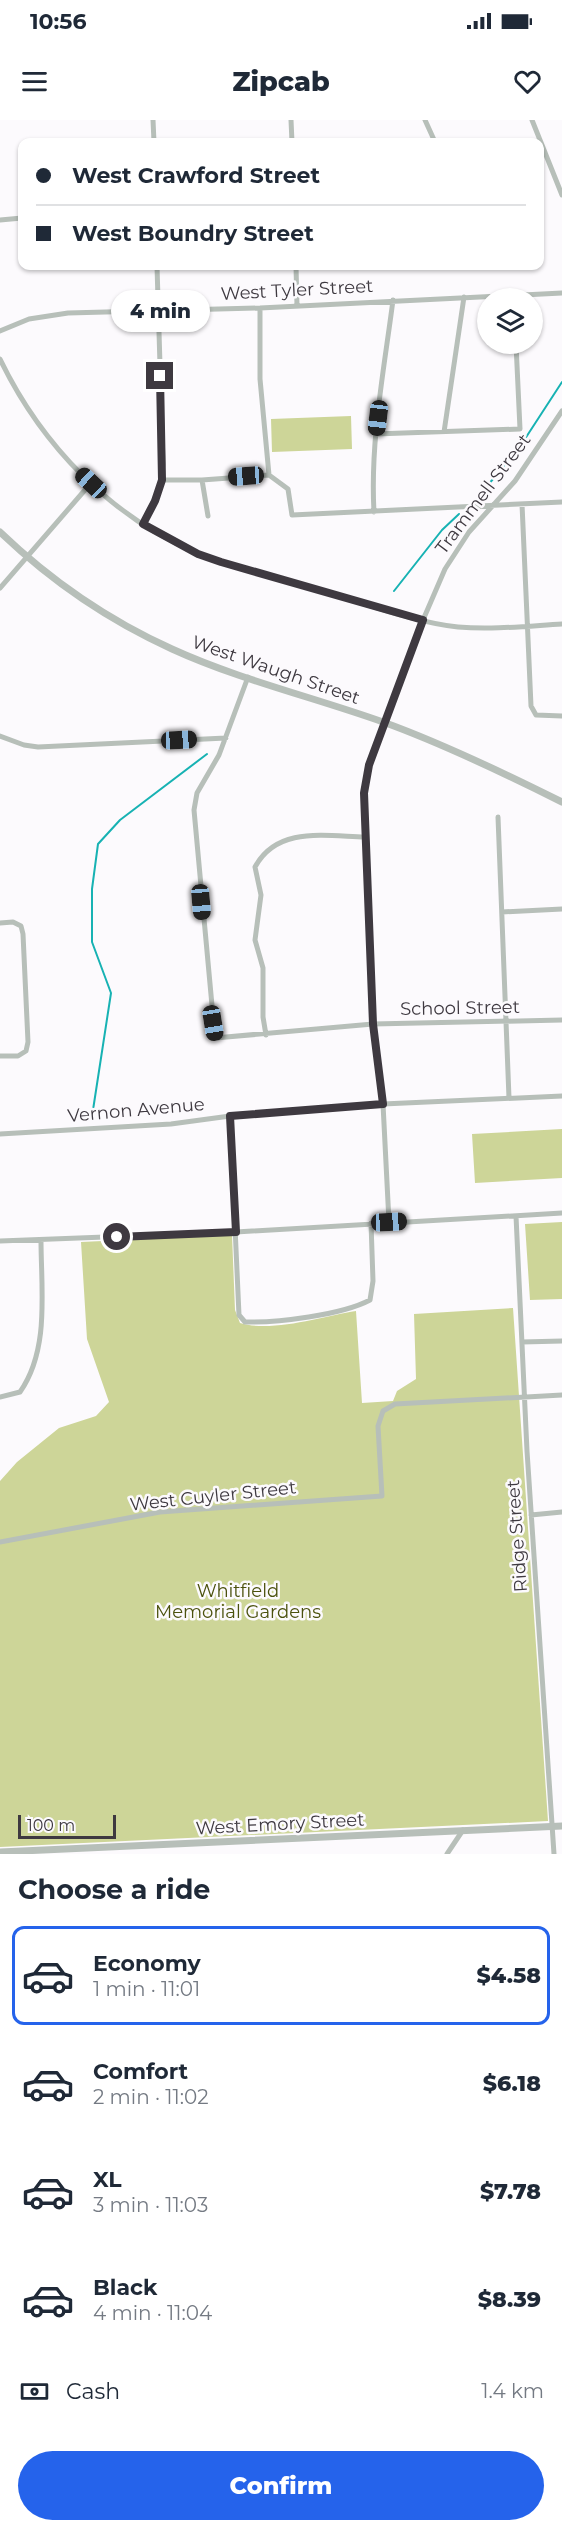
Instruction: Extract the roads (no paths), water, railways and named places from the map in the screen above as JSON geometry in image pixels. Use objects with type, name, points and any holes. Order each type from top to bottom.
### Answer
[{"type":"street","points":[[153,120],[154,138]]},
{"type":"street","points":[[291,120],[292,138]]},
{"type":"street","points":[[425,120],[433,138]]},
{"type":"street","points":[[532,120],[539,138]]},
{"type":"street","points":[[544,150],[562,195]]},
{"type":"street","points":[[0,220],[18,218]]},
{"type":"street","points":[[143,524],[155,501],[162,480],[157,270]]},
{"type":"street","points":[[296,270],[297,306]]},
{"type":"street","name":"West Tyler Street","points":[[543,295],[562,293]]},
{"type":"street","points":[[444,432],[464,297]]},
{"type":"street","name":"West Tyler Street","points":[[0,331],[29,319],[45,316],[477,297]]},
{"type":"street","points":[[374,512],[375,434],[393,300]]},
{"type":"street","points":[[260,308],[260,379],[269,475]]},
{"type":"street","points":[[375,434],[520,429],[516,354]]},
{"type":"street","points":[[0,359],[16,390],[41,428],[74,467],[143,524],[198,554],[423,620],[456,627],[562,624]]},
{"type":"street","name":"Trammell Street","points":[[389,1222],[383,1104],[373,1024],[364,793],[369,765],[423,620],[445,569],[469,532],[496,505],[520,474],[562,411]]},
{"type":"street","points":[[162,480],[202,480],[269,475],[288,489],[292,515],[562,502]]},
{"type":"street","points":[[202,480],[208,516]]},
{"type":"street","points":[[0,588],[91,483]]},
{"type":"street","points":[[522,504],[531,706],[536,715],[562,716]]},
{"type":"street","name":"West Waugh Street","points":[[0,532],[77,597],[134,631],[175,651],[385,723],[510,776],[562,802]]},
{"type":"street","points":[[0,736],[24,745],[38,747],[226,738],[248,677]]},
{"type":"street","name":"School Street","points":[[226,738],[194,802],[200,891],[215,1038],[373,1024],[562,1020]]},
{"type":"street","points":[[498,817],[509,1098]]},
{"type":"street","points":[[266,1035],[263,1017],[262,968],[255,940],[261,896],[255,867],[273,846],[291,837],[365,837]]},
{"type":"street","points":[[502,912],[562,909]]},
{"type":"street","points":[[0,923],[13,922],[21,926],[23,934],[28,1042],[26,1051],[18,1056],[0,1056]]},
{"type":"street","name":"Vernon Avenue","points":[[0,1134],[171,1124],[230,1116],[383,1104],[562,1096]]},
{"type":"street","points":[[230,1116],[239,1315],[245,1322],[264,1323],[357,1307],[369,1300],[373,1281],[371,1223]]},
{"type":"street","points":[[0,1241],[236,1232],[562,1213]]},
{"type":"street","name":"Ridge Street","points":[[516,1216],[531,1515],[554,1854]]},
{"type":"street","points":[[0,1397],[20,1392],[37,1361],[41,1308],[41,1240]]},
{"type":"street","points":[[522,1342],[562,1341]]},
{"type":"street","points":[[524,1397],[562,1395]]},
{"type":"street","name":"West Cuyler Street","points":[[0,1542],[160,1512],[382,1496],[378,1425],[383,1411],[395,1404],[524,1397]]},
{"type":"street","points":[[531,1515],[562,1512]]},
{"type":"street","name":"West Emory Street","points":[[0,1852],[562,1826]]},
{"type":"street","points":[[447,1854],[463,1830]]},
{"type":"waterway","points":[[479,496],[521,445],[562,382]]},
{"type":"waterway","points":[[394,591],[442,530],[459,514]]},
{"type":"waterway","points":[[93,1110],[111,993],[92,942],[92,889],[98,844],[120,820],[207,754]]},
{"type":"park label","name":"Whitfield Memorial Gardens","points":[[238,1601]]}]
